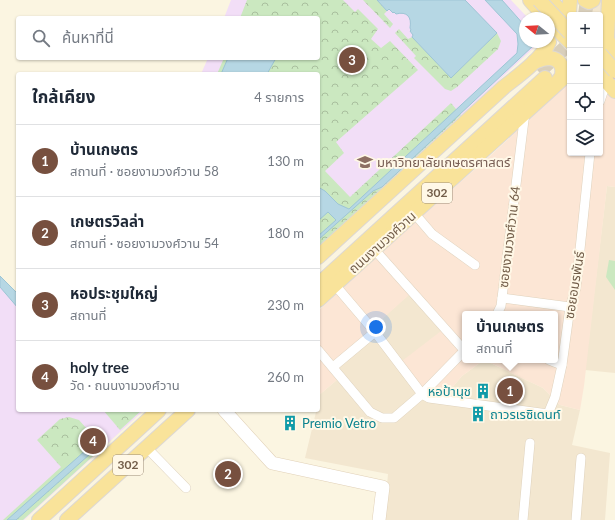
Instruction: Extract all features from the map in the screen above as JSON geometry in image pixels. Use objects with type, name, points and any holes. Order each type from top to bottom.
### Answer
[{"type":"main road","points":[[530,0],[540,12]]},
{"type":"main road","points":[[539,0],[567,30]]},
{"type":"main road","points":[[550,0],[569,10]]},
{"type":"main road","points":[[585,0],[589,2],[593,0]]},
{"type":"main road","points":[[603,30],[604,16],[609,0]]},
{"type":"main road","points":[[604,16],[611,72],[615,91]]},
{"type":"main road","points":[[555,24],[567,27]]},
{"type":"main road","points":[[555,28],[567,39]]},
{"type":"main road","points":[[555,45],[567,46]]},
{"type":"main road","name":"ถนนงามวงศ์วาน","points":[[320,298],[525,112],[543,74],[547,48]]},
{"type":"main road","points":[[602,48],[611,72]]},
{"type":"main road","points":[[603,59],[611,72]]},
{"type":"main road","name":"ถนนงามวงศ์วาน","points":[[320,255],[504,87],[543,74],[567,72]]},
{"type":"main road","name":"ถนนงามวงศ์วาน","points":[[320,270],[543,74]]},
{"type":"main road","name":"ถนนงามวงศ์วาน","points":[[320,283],[543,74]]},
{"type":"main road","name":"302","points":[[39,520],[157,412]]},
{"type":"main road","name":"302","points":[[67,520],[186,412]]},
{"type":"street","points":[[603,92],[611,72]]},
{"type":"street","name":"ซอยงามวงศ์วาน 64","points":[[498,311],[502,298],[525,112]]},
{"type":"street","name":"ซอยอมรพันธ์","points":[[422,394],[429,398],[548,414],[562,365],[570,307],[576,288],[590,156]]},
{"type":"street","points":[[414,213],[432,234],[475,265]]},
{"type":"street","points":[[374,249],[462,347]]},
{"type":"street","points":[[335,285],[375,332],[422,394]]},
{"type":"street","points":[[502,298],[570,307]]},
{"type":"street","points":[[333,367],[375,332]]},
{"type":"street","points":[[320,352],[370,412],[382,418],[394,418],[422,394],[462,353]]},
{"type":"street","points":[[557,363],[562,365]]},
{"type":"street","points":[[226,412],[272,463],[383,487],[379,520]]},
{"type":"street","points":[[523,520],[530,443]]},
{"type":"street","points":[[148,448],[186,488]]},
{"type":"street","points":[[576,520],[581,458]]},
{"type":"shaded area","name":"มหาวิทยาลัยเกษตรศาสตร์","points":[[231,0],[511,0],[522,12],[519,12],[519,48],[534,48],[320,247],[320,72],[202,72],[207,60],[320,60],[320,16],[225,16]]},
{"type":"shaded area","points":[[582,0],[615,0],[615,37],[603,23],[603,12],[592,12]]},
{"type":"shaded area","points":[[615,52],[615,187],[607,186],[580,410],[560,405],[543,388],[490,363],[558,363],[558,311],[462,311],[462,363],[480,363],[462,376],[445,396],[430,394],[414,378],[402,361],[441,331],[409,295],[329,367],[338,379],[320,394],[320,309],[567,85],[567,156],[603,156],[603,64]]},
{"type":"shaded area","points":[[607,186],[615,187],[615,373],[585,370]]},
{"type":"shaded area","points":[[0,286],[16,304],[16,412],[142,412],[24,520],[0,520]]},
{"type":"shaded area","points":[[409,294],[441,331],[445,396],[462,376],[480,363],[490,363],[543,388],[560,405],[580,410],[572,445],[610,453],[605,520],[384,520],[388,474],[305,458],[316,412],[320,412],[320,394],[338,379],[329,367]]},
{"type":"green space","points":[[247,0],[343,0],[355,12],[358,9],[378,29],[371,39],[381,48],[390,41],[418,70],[336,142],[344,153],[325,171],[350,197],[451,103],[461,115],[320,245],[320,72],[218,72],[223,60],[320,60],[320,16],[241,16]]},
{"type":"green space","points":[[363,0],[377,0],[387,11],[384,14],[393,24],[390,28]]},
{"type":"green space","points":[[399,29],[408,39],[412,37],[451,78],[497,33],[501,41],[498,49],[451,91],[445,89],[414,58],[416,56],[395,33]]},
{"type":"green space","points":[[609,260],[615,261],[615,290],[606,277]]},
{"type":"green space","points":[[105,412],[140,412],[120,430]]},
{"type":"green space","points":[[69,417],[79,420],[103,447],[23,520],[3,520],[61,467],[37,440],[60,419]]},
{"type":"water","points":[[377,0],[465,0],[497,33],[451,78],[412,37],[413,35],[410,31],[410,21],[408,16],[403,13],[393,13],[389,9],[387,11]]},
{"type":"water","points":[[485,0],[502,0],[519,19],[519,48],[531,48],[382,187],[373,191],[320,238],[320,234],[336,220],[328,212],[320,219],[320,188],[338,204],[349,209],[517,53],[517,34]]},
{"type":"water","points":[[227,60],[275,60],[268,72],[222,72]]},
{"type":"water","points":[[0,276],[16,292],[16,306],[0,287]]},
{"type":"water","points":[[95,442],[99,446],[16,520],[7,520]]},
{"type":"tunnel","points":[[585,12],[587,0]]},
{"type":"tunnel","points":[[539,72],[567,46]]},
{"type":"railway","points":[[537,0],[567,33]]},
{"type":"railway","points":[[603,64],[615,78]]},
{"type":"place","name":"หอประชุมใหญ่","points":[[352,60]]},
{"type":"place","name":"มหาวิทยาลัยเกษตรศาสตร์","points":[[365,162]]},
{"type":"place","name":"หอป้านุช","points":[[483,391]]},
{"type":"place","name":"บ้านเกษตร","points":[[510,391]]},
{"type":"place","name":"ถาวรเรซิเดนท์","points":[[478,414]]},
{"type":"place","name":"Premio Vetro","points":[[290,423]]},
{"type":"place","name":"holy tree","points":[[93,441]]},
{"type":"place","name":"เกษตรวิลล่า","points":[[228,474]]}]
